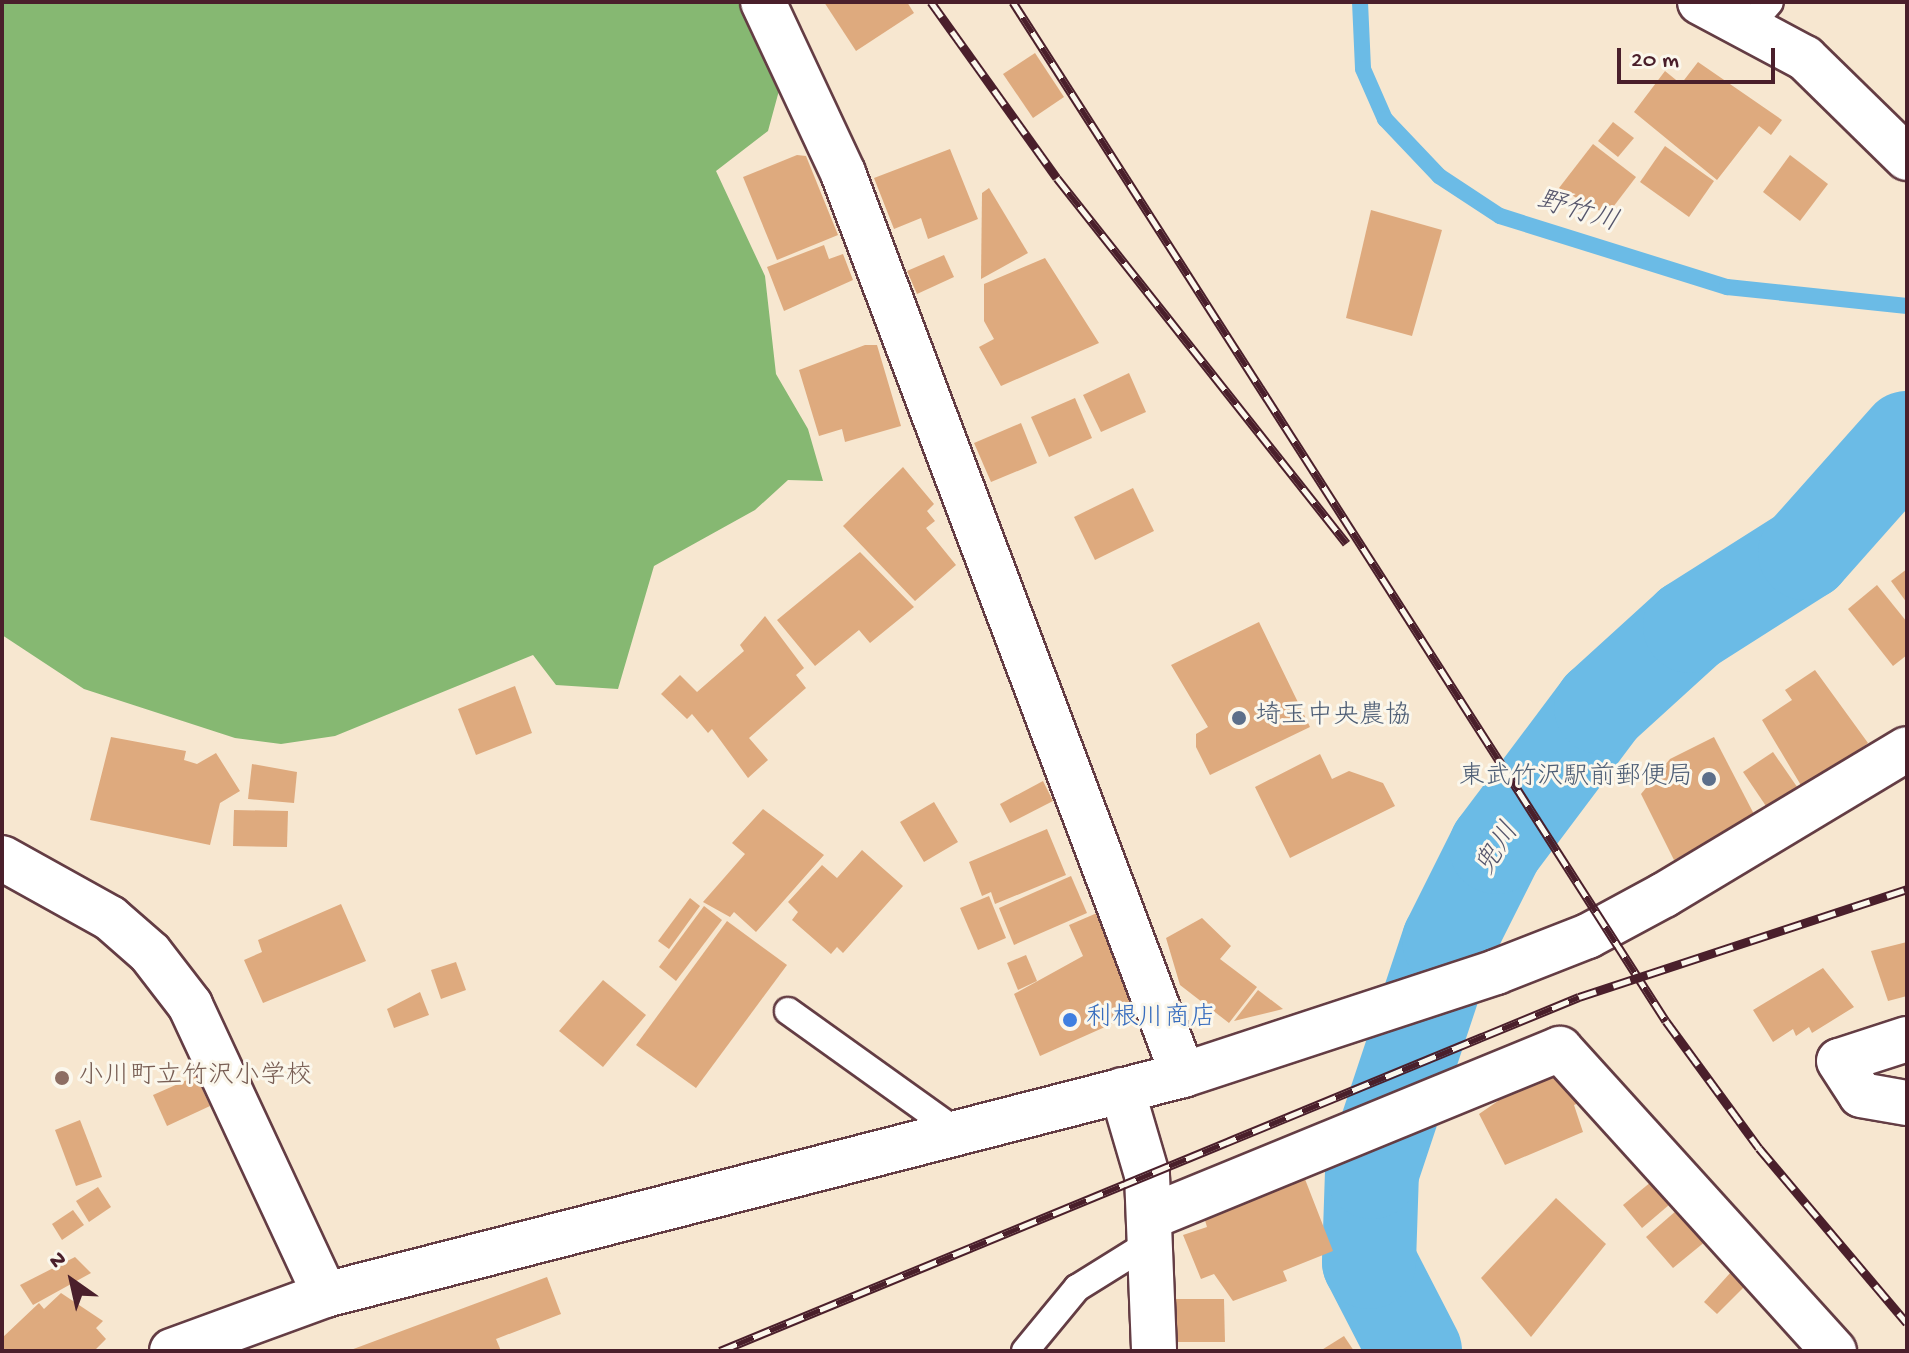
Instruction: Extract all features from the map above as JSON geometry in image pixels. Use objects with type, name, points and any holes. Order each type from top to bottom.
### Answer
[{"type":"street","points":[[763,2],[843,173],[1183,1075]]},
{"type":"street","points":[[1700,2],[1760,14],[1907,158]]},
{"type":"street","points":[[172,1351],[325,1295],[1183,1075],[1496,972],[1588,936],[1664,895],[1907,749]]},
{"type":"street","points":[[2,858],[110,918],[150,953],[190,1005],[325,1295]]},
{"type":"street","points":[[1907,1039],[1839,1061],[1861,1095],[1907,1103]]},
{"type":"street","points":[[1151,1230],[1340,1138],[1560,1049],[1834,1351]]},
{"type":"street","points":[[1122,1090],[1147,1175],[1154,1351]]},
{"type":"lane","points":[[788,1011],[957,1132]]},
{"type":"lane","points":[[1025,1351],[1077,1288],[1151,1230]]},
{"type":"green space","points":[[2,2],[739,2],[780,87],[768,131],[716,171],[765,276],[776,374],[808,429],[823,481],[788,480],[755,510],[654,566],[618,689],[556,685],[533,655],[335,736],[281,744],[235,738],[84,689],[2,635]]},
{"type":"building","points":[[824,2],[907,2],[914,13],[856,51]]},
{"type":"building","points":[[1035,53],[1064,97],[1033,118],[1003,74]]},
{"type":"building","points":[[1698,62],[1782,120],[1771,135],[1759,126],[1717,180],[1634,112],[1665,71],[1681,84]]},
{"type":"building","points":[[1613,122],[1634,138],[1618,157],[1598,141]]},
{"type":"building","points":[[1593,144],[1636,177],[1607,215],[1559,188]]},
{"type":"building","points":[[1665,146],[1714,181],[1689,217],[1640,182]]},
{"type":"building","points":[[950,149],[978,219],[928,239],[921,218],[894,229],[874,178]]},
{"type":"building","points":[[797,155],[806,156],[838,235],[777,260],[743,177]]},
{"type":"building","points":[[1790,155],[1828,184],[1800,221],[1763,192]]},
{"type":"building","points":[[989,188],[1028,253],[981,279],[982,193]]},
{"type":"building","points":[[1371,210],[1442,230],[1412,336],[1346,318]]},
{"type":"building","points":[[824,245],[829,259],[843,254],[853,280],[784,311],[767,267]]},
{"type":"building","points":[[944,255],[954,277],[917,294],[907,271]]},
{"type":"building","points":[[1045,258],[1099,343],[1001,386],[979,347],[994,339],[984,321],[984,284]]},
{"type":"building","points":[[865,345],[877,345],[901,426],[845,442],[842,429],[819,436],[799,370]]},
{"type":"building","points":[[1129,373],[1146,412],[1101,432],[1083,395]]},
{"type":"building","points":[[1075,398],[1092,438],[1049,457],[1031,417]]},
{"type":"building","points":[[1021,423],[1037,463],[991,482],[974,443]]},
{"type":"building","points":[[903,467],[934,504],[927,511],[935,521],[926,528],[956,565],[915,601],[843,526]]},
{"type":"building","points":[[1133,488],[1154,531],[1095,560],[1074,517]]},
{"type":"building","points":[[860,552],[914,607],[870,643],[859,630],[815,666],[777,620]]},
{"type":"building","points":[[1907,569],[1907,603],[1891,581]]},
{"type":"building","points":[[1877,585],[1907,622],[1907,655],[1893,666],[1848,609]]},
{"type":"building","points":[[765,616],[804,668],[796,675],[806,688],[749,738],[768,760],[748,778],[712,729],[708,733],[692,714],[687,719],[661,694],[680,675],[697,692],[744,651],[740,645]]},
{"type":"building","points":[[1259,622],[1310,727],[1210,775],[1196,747],[1196,734],[1208,727],[1171,665]]},
{"type":"building","points":[[1815,670],[1868,743],[1805,792],[1762,720],[1792,700],[1785,690]]},
{"type":"building","points":[[515,686],[532,733],[476,755],[458,709]]},
{"type":"building","points":[[111,737],[186,751],[184,760],[197,764],[216,753],[240,791],[220,803],[210,845],[90,820]]},
{"type":"building","points":[[1714,737],[1756,818],[1674,860],[1641,794],[1670,759]]},
{"type":"building","points":[[1773,752],[1802,794],[1772,815],[1743,772]]},
{"type":"building","points":[[1320,754],[1332,779],[1349,771],[1383,783],[1395,806],[1290,858],[1255,787]]},
{"type":"building","points":[[252,764],[297,772],[294,803],[248,799]]},
{"type":"building","points":[[1043,781],[1053,801],[1010,823],[1000,804]]},
{"type":"building","points":[[934,802],[958,842],[924,862],[900,822]]},
{"type":"building","points":[[763,809],[824,855],[756,932],[734,912],[730,917],[703,902],[745,854],[732,843]]},
{"type":"building","points":[[234,810],[288,811],[287,847],[233,846]]},
{"type":"building","points":[[1047,829],[1066,875],[995,904],[991,892],[982,896],[969,862]]},
{"type":"building","points":[[862,850],[903,886],[843,953],[837,947],[831,954],[792,920],[798,912],[788,902],[822,865],[837,878]]},
{"type":"building","points":[[1071,876],[1087,913],[1014,945],[999,908]]},
{"type":"building","points":[[989,896],[1006,938],[978,950],[960,908]]},
{"type":"building","points":[[690,898],[700,906],[669,949],[658,941]]},
{"type":"building","points":[[341,904],[366,961],[263,1003],[244,960],[262,952],[258,940]]},
{"type":"building","points":[[704,906],[722,920],[676,981],[659,967]]},
{"type":"building","points":[[1097,913],[1134,1014],[1040,1056],[1014,994],[1083,956],[1069,925]]},
{"type":"building","points":[[1202,918],[1231,946],[1220,959],[1257,987],[1229,1023],[1180,985],[1166,938]]},
{"type":"building","points":[[727,921],[787,965],[696,1088],[636,1045]]},
{"type":"building","points":[[1907,942],[1907,996],[1888,1001],[1871,951]]},
{"type":"building","points":[[1026,955],[1037,981],[1018,990],[1007,963]]},
{"type":"building","points":[[456,962],[466,990],[441,999],[431,970]]},
{"type":"building","points":[[1823,968],[1854,1007],[1812,1033],[1809,1027],[1796,1036],[1793,1029],[1773,1042],[1753,1010]]},
{"type":"building","points":[[603,980],[646,1015],[603,1067],[559,1031]]},
{"type":"building","points":[[1258,990],[1283,1009],[1234,1021]]},
{"type":"building","points":[[420,992],[429,1015],[394,1028],[387,1009]]},
{"type":"building","points":[[1569,1068],[1584,1101],[1574,1105],[1583,1132],[1505,1165],[1479,1114],[1498,1101],[1496,1093]]},
{"type":"building","points":[[196,1076],[210,1106],[167,1126],[153,1095]]},
{"type":"building","points":[[80,1120],[102,1177],[76,1186],[55,1130]]},
{"type":"building","points":[[1303,1174],[1333,1251],[1283,1271],[1287,1281],[1233,1301],[1214,1274],[1201,1279],[1183,1235],[1207,1227],[1204,1217]]},
{"type":"building","points":[[1657,1177],[1676,1199],[1642,1228],[1623,1205]]},
{"type":"building","points":[[98,1187],[111,1207],[89,1222],[76,1201]]},
{"type":"building","points":[[1556,1198],[1606,1244],[1531,1337],[1481,1278]]},
{"type":"building","points":[[1684,1204],[1712,1236],[1673,1268],[1646,1237]]},
{"type":"building","points":[[73,1210],[84,1225],[62,1240],[52,1224]]},
{"type":"building","points":[[75,1257],[91,1273],[33,1305],[20,1285]]},
{"type":"building","points":[[1731,1272],[1745,1286],[1717,1314],[1704,1302]]},
{"type":"building","points":[[547,1277],[561,1314],[496,1339],[501,1351],[348,1351]]},
{"type":"building","points":[[61,1293],[103,1321],[96,1328],[106,1339],[94,1351],[2,1351],[2,1338],[39,1303],[44,1309]]},
{"type":"building","points":[[1176,1299],[1224,1299],[1225,1342],[1177,1342]]},
{"type":"building","points":[[1344,1336],[1354,1351],[1320,1351]]},
{"type":"waterway","name":"野竹川","points":[[1360,2],[1363,69],[1385,119],[1439,176],[1500,216],[1727,287],[1907,306]]},
{"type":"waterway","name":"兜川","points":[[1415,1351],[1369,1262],[1372,1172],[1449,941],[1496,847],[1601,707],[1690,626],[1805,553],[1907,438]]},
{"type":"railway","points":[[931,2],[1057,178],[1346,543]]},
{"type":"railway","points":[[1013,2],[1666,1021],[1759,1148],[1907,1323]]},
{"type":"railway","points":[[720,1351],[1579,997],[1907,889]]},
{"type":"place","name":"埼玉中央農協","points":[[1239,718]]},
{"type":"place","name":"東武竹沢駅前郵便局","points":[[1709,779]]},
{"type":"place","name":"利根川商店","points":[[1070,1020]]},
{"type":"place","name":"小川町立竹沢小学校","points":[[62,1078]]}]
